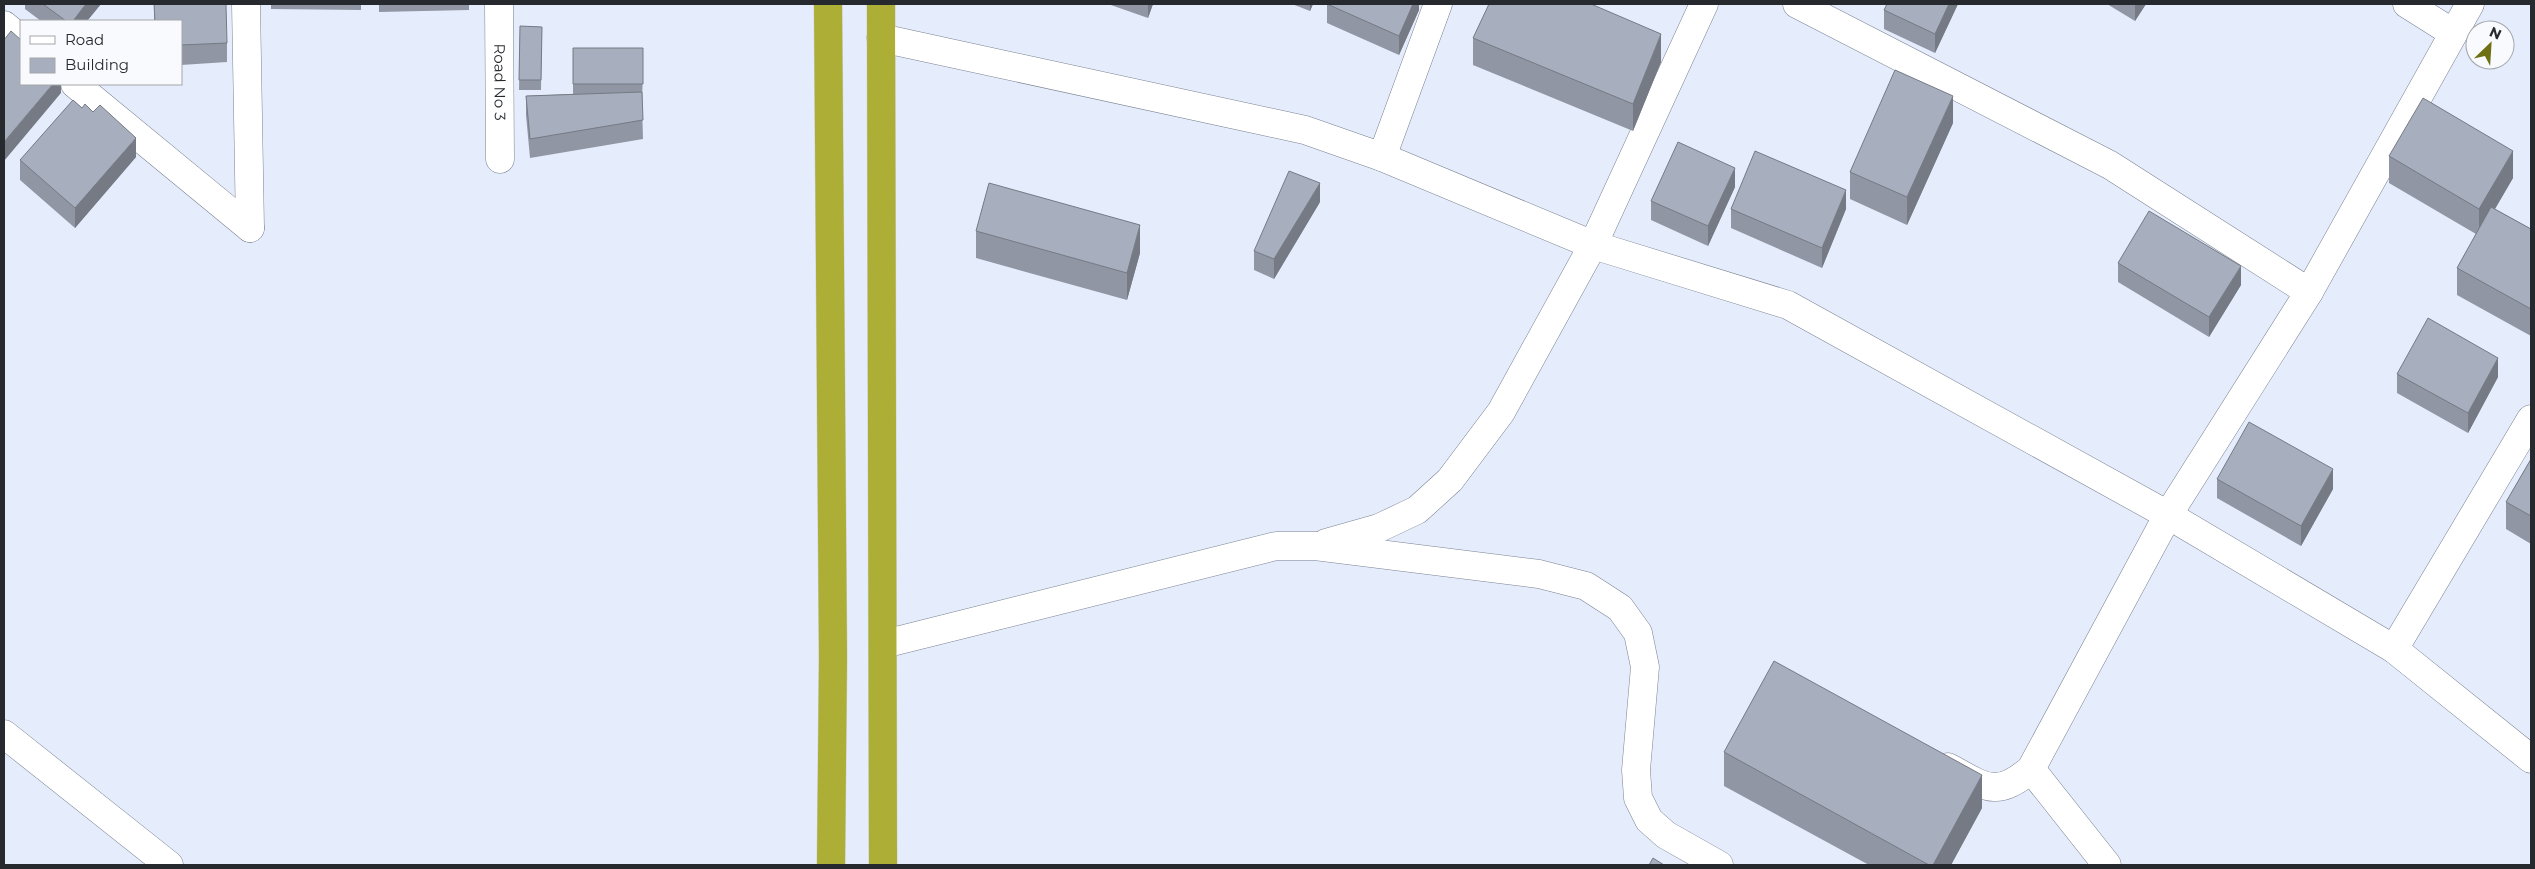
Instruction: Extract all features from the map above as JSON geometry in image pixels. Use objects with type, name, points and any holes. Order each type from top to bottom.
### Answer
[{"type":"highway","points":[[828,4],[833,656],[831,865]]},
{"type":"highway","points":[[881,4],[884,644],[883,865]]},
{"type":"street","points":[[76,85],[250,228],[246,4]]},
{"type":"street","name":"Road No 3","points":[[499,4],[500,159]]},
{"type":"street","points":[[1382,157],[1438,4]]},
{"type":"street","points":[[1315,546],[1379,528],[1417,510],[1450,480],[1501,412],[1593,245],[1704,4]]},
{"type":"street","points":[[1796,4],[2110,165],[2309,292]]},
{"type":"street","points":[[2407,4],[2454,33]]},
{"type":"street","points":[[1928,756],[1980,784],[1997,789],[2015,783],[2031,769],[2168,515],[2309,292],[2470,4]]},
{"type":"street","points":[[4,25],[20,38]]},
{"type":"street","points":[[881,38],[1305,130],[1382,157],[1593,245],[1788,305],[2168,515],[2394,649],[2531,759]]},
{"type":"street","points":[[2394,649],[2531,419]]},
{"type":"street","points":[[884,644],[1237,554],[1276,546],[1315,546],[1539,574],[1586,586],[1620,608],[1638,633],[1645,668],[1636,770],[1638,798],[1649,820],[1666,835],[1719,865]]},
{"type":"street","points":[[4,734],[169,865]]},
{"type":"street","points":[[2031,769],[2107,865]]},
{"type":"building","points":[[43,4],[86,4],[74,20],[65,20]]},
{"type":"building","points":[[154,4],[226,4],[227,43],[182,45],[182,20],[155,20]]},
{"type":"building","points":[[1327,4],[1413,4],[1399,36]]},
{"type":"building","points":[[1489,4],[1591,4],[1661,34],[1633,104],[1473,38]]},
{"type":"building","points":[[1887,4],[1949,4],[1935,34],[1884,10]]},
{"type":"building","points":[[520,26],[542,27],[541,80],[519,80]]},
{"type":"building","points":[[11,31],[20,39],[20,85],[52,85],[4,142],[4,40]]},
{"type":"building","points":[[573,48],[643,48],[643,84],[573,84]]},
{"type":"building","points":[[1895,70],[1953,96],[1907,197],[1850,172]]},
{"type":"building","points":[[642,92],[643,120],[530,139],[526,96]]},
{"type":"building","points":[[2423,98],[2513,151],[2479,209],[2389,156]]},
{"type":"building","points":[[73,100],[82,108],[85,104],[93,112],[100,105],[136,138],[75,208],[20,160]]},
{"type":"building","points":[[1678,142],[1735,168],[1708,226],[1651,201]]},
{"type":"building","points":[[1755,151],[1846,190],[1822,248],[1731,209]]},
{"type":"building","points":[[1289,171],[1320,183],[1274,259],[1254,251]]},
{"type":"building","points":[[989,183],[1140,225],[1127,273],[976,231]]},
{"type":"building","points":[[2491,207],[2531,229],[2531,309],[2457,268]]},
{"type":"building","points":[[2149,211],[2241,266],[2209,317],[2118,263]]},
{"type":"building","points":[[2428,318],[2498,358],[2468,413],[2397,374]]},
{"type":"building","points":[[2249,422],[2333,469],[2301,526],[2217,479]]},
{"type":"building","points":[[2531,459],[2531,516],[2506,502]]},
{"type":"building","points":[[1774,661],[1982,775],[1933,865],[1929,865],[1724,752]]},
{"type":"building","points":[[1653,858],[1664,865],[1649,865]]}]
